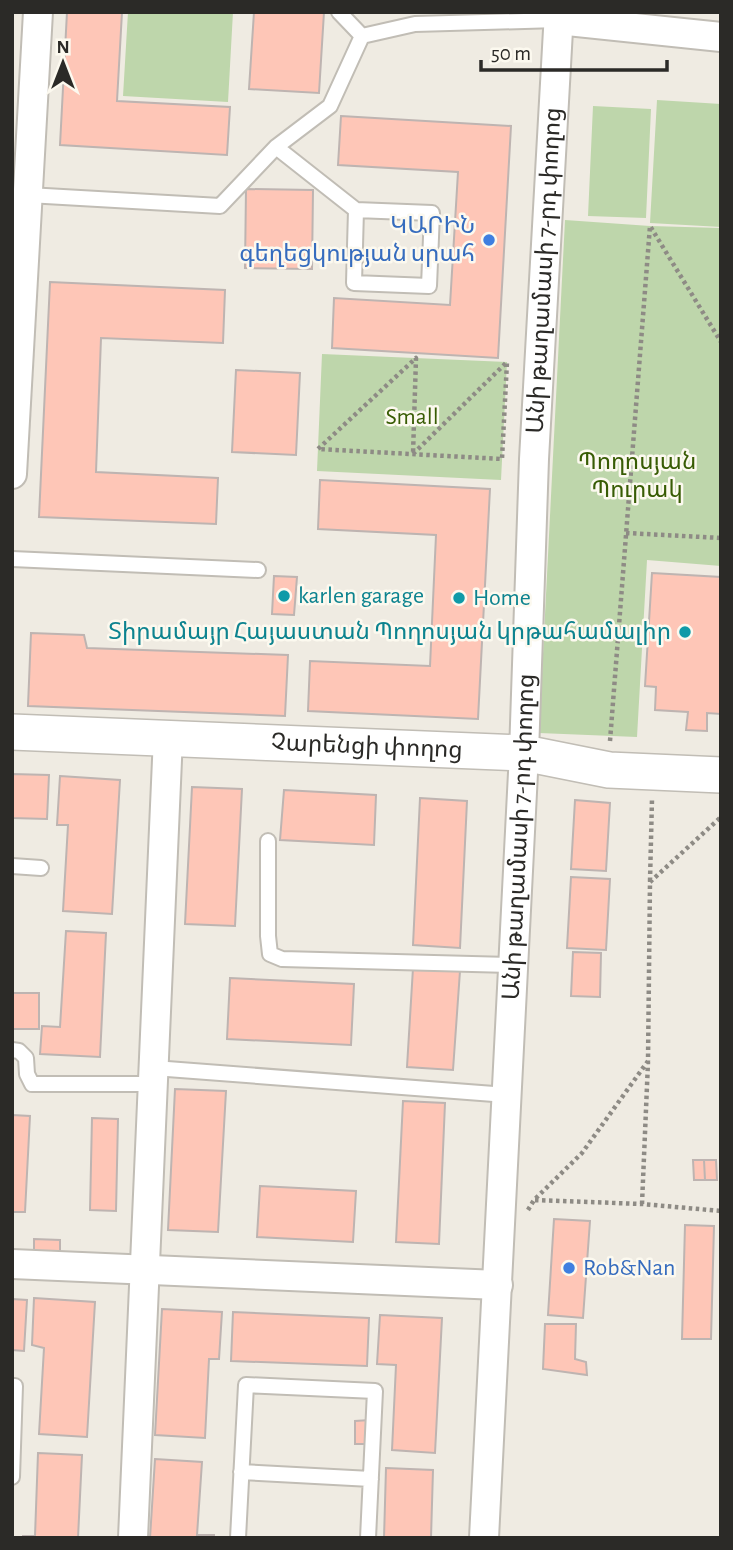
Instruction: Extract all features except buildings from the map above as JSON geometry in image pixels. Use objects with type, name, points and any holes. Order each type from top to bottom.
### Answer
[{"type":"street","points":[[12,474],[38,12]]},
{"type":"street","points":[[559,16],[721,37]]},
{"type":"street","name":"Անի թաղամասի 7-րդ փողոց","points":[[484,1538],[524,753],[534,459],[559,16]]},
{"type":"street","name":"Չարենցի փողոց","points":[[12,732],[524,753],[609,770],[721,775]]},
{"type":"street","points":[[133,1538],[168,737]]},
{"type":"street","points":[[12,1264],[498,1285]]},
{"type":"lane","points":[[339,12],[362,36]]},
{"type":"lane","points":[[362,36],[415,24],[559,16]]},
{"type":"lane","points":[[28,195],[220,206],[276,147],[330,106],[362,36]]},
{"type":"lane","points":[[276,147],[356,210],[432,213],[429,286],[354,284],[356,210]]},
{"type":"lane","points":[[12,559],[258,570]]},
{"type":"lane","points":[[268,841],[270,954],[282,959],[514,965]]},
{"type":"lane","points":[[12,866],[41,868]]},
{"type":"lane","points":[[12,1050],[19,1051],[26,1058],[27,1074],[32,1084],[153,1076],[507,1095]]},
{"type":"lane","points":[[12,1385],[15,1386],[12,1477]]},
{"type":"lane","points":[[238,1538],[246,1385],[374,1391],[368,1538]]},
{"type":"lane","points":[[242,1472],[370,1479]]},
{"type":"path","points":[[609,770],[650,226],[721,342]]},
{"type":"path","points":[[416,358],[413,454],[478,390],[507,362],[502,459],[318,449],[416,358]]},
{"type":"path","points":[[626,533],[721,538]]},
{"type":"path","points":[[642,1204],[648,1061],[653,771]]},
{"type":"path","points":[[650,882],[721,817]]},
{"type":"path","points":[[528,1211],[534,1200],[582,1153],[648,1061]]},
{"type":"path","points":[[534,1200],[642,1204],[721,1212]]},
{"type":"green space","points":[[128,12],[233,12],[228,102],[123,96]]},
{"type":"green space","points":[[657,100],[721,104],[721,227],[650,223]]},
{"type":"green space","points":[[593,106],[651,109],[646,218],[588,216]]},
{"type":"green space","name":"Պողոսյան Պուրակ","points":[[565,220],[721,228],[721,566],[647,560],[637,737],[539,733]]},
{"type":"green space","name":"Small","points":[[322,354],[507,362],[501,480],[317,471]]},
{"type":"place","name":"ԿԱՐԻՆ գեղեցկության սրահ","points":[[489,240]]},
{"type":"place","name":"karlen garage","points":[[284,596]]},
{"type":"place","name":"Home","points":[[459,598]]},
{"type":"place","name":"Տիրամայր Հայաստան Պողոսյան կրթահամալիր","points":[[685,632]]},
{"type":"place","name":"Rob&Nan","points":[[569,1268]]}]
